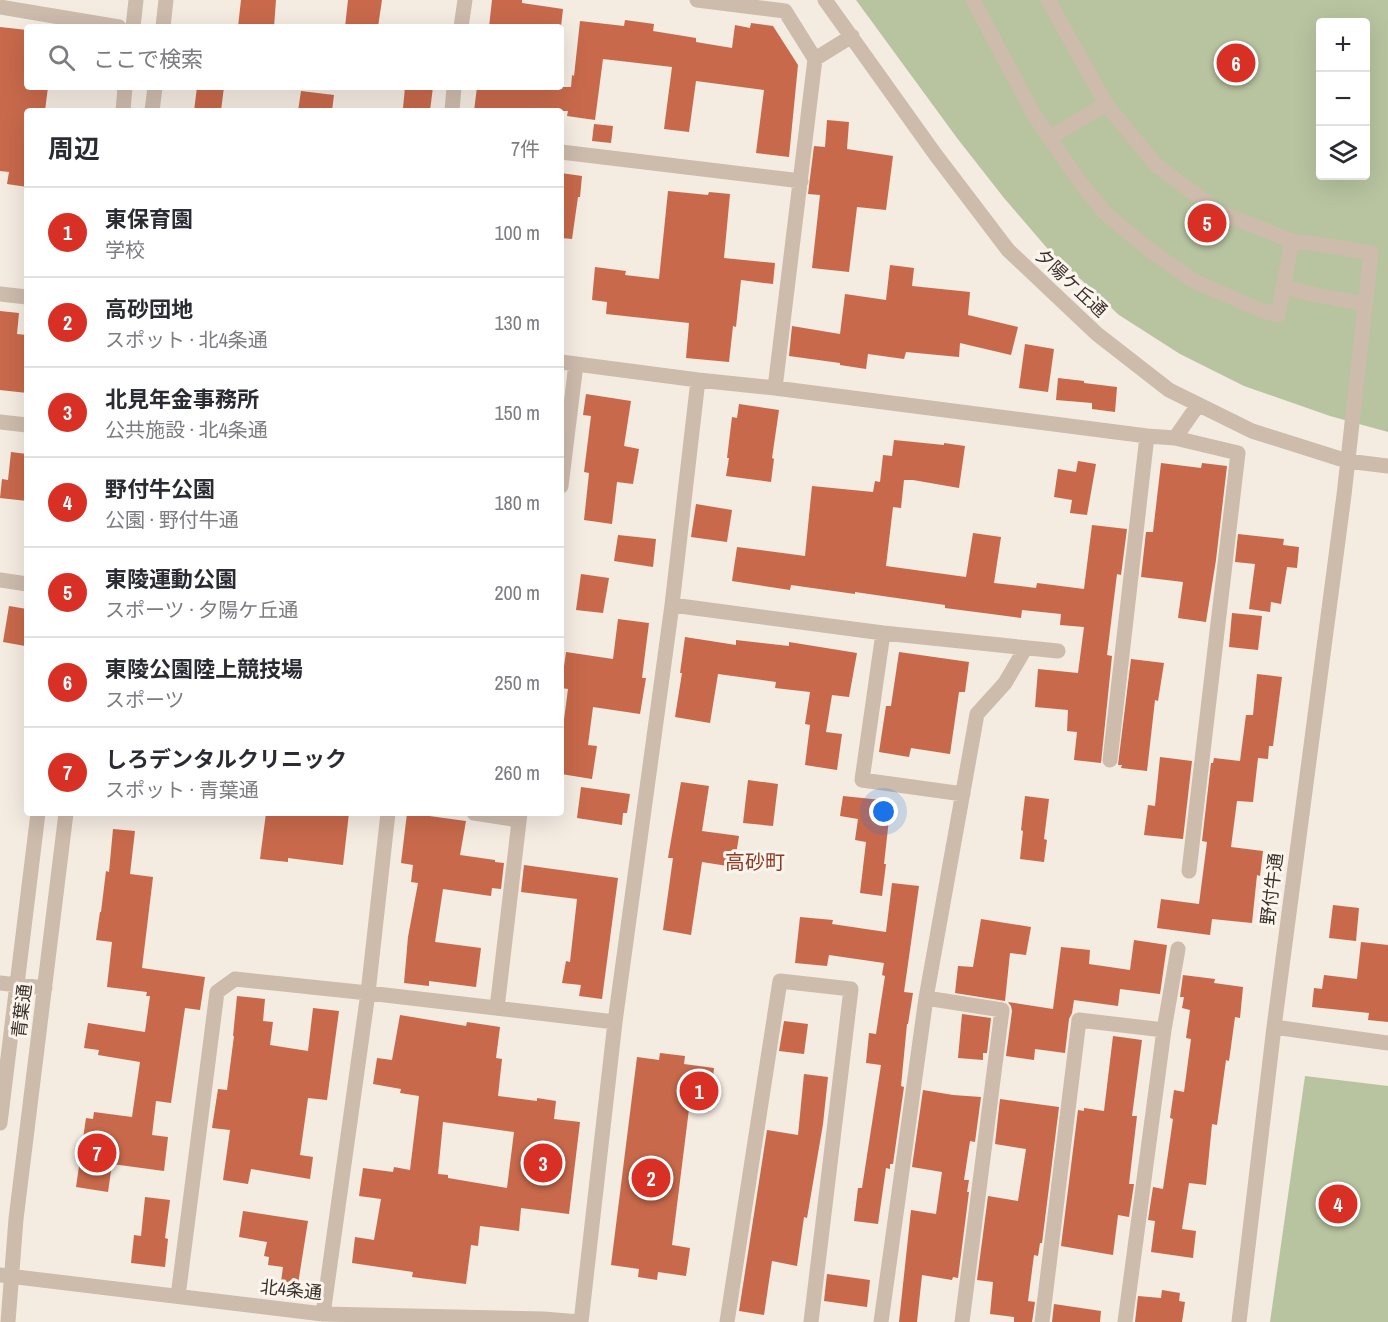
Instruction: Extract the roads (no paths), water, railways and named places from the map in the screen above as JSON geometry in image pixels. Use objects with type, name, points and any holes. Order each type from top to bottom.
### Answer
[{"type":"street","points":[[133,24],[136,0]]},
{"type":"street","points":[[163,24],[166,0]]},
{"type":"street","points":[[461,24],[465,0]]},
{"type":"street","points":[[697,0],[785,11],[815,59],[775,388]]},
{"type":"street","name":"夕陽ケ丘通","points":[[825,0],[935,154],[1008,250],[1097,334],[1169,390],[1252,431],[1347,461],[1388,466]]},
{"type":"street","points":[[973,0],[1034,115],[1078,179],[1106,214],[1151,252],[1194,280],[1258,309],[1278,315],[1292,241],[1219,212],[1155,165],[1106,104],[1048,0]]},
{"type":"street","points":[[0,7],[101,24]]},
{"type":"street","points":[[815,59],[852,36]]},
{"type":"street","points":[[123,108],[125,90]]},
{"type":"street","points":[[152,108],[155,90]]},
{"type":"street","points":[[452,108],[454,90]]},
{"type":"street","points":[[1049,138],[1106,104]]},
{"type":"street","points":[[564,152],[801,181]]},
{"type":"street","name":"野付牛通","points":[[1239,1322],[1371,253],[1292,241]]},
{"type":"street","points":[[1283,286],[1365,304]]},
{"type":"street","points":[[0,294],[24,297]]},
{"type":"street","points":[[564,440],[569,363],[1175,438],[1238,453],[1189,872]]},
{"type":"street","points":[[580,1322],[615,1022],[672,605],[698,380]]},
{"type":"street","points":[[1175,438],[1198,405]]},
{"type":"street","points":[[0,422],[24,425]]},
{"type":"street","points":[[1110,760],[1147,436]]},
{"type":"street","points":[[0,580],[24,584]]},
{"type":"street","points":[[672,605],[883,633],[1058,651]]},
{"type":"street","points":[[883,633],[862,780],[963,794]]},
{"type":"street","points":[[881,1322],[926,998],[977,714],[1005,683],[1024,649]]},
{"type":"street","name":"青葉通","points":[[0,1123],[38,816]]},
{"type":"street","name":"青葉通","points":[[8,1322],[6,1276],[16,1219],[66,816]]},
{"type":"street","points":[[323,1314],[368,993],[388,816]]},
{"type":"street","points":[[497,1008],[520,816]]},
{"type":"street","points":[[1125,1322],[1164,1030],[1178,950]]},
{"type":"street","points":[[178,1296],[217,992],[235,979],[615,1022]]},
{"type":"street","points":[[727,1322],[780,981],[851,989],[811,1322]]},
{"type":"street","points":[[0,983],[45,988]]},
{"type":"street","points":[[926,998],[1002,1010],[962,1322]]},
{"type":"street","points":[[1042,1322],[1079,1020],[1164,1030]]},
{"type":"street","points":[[1274,1027],[1388,1043]]},
{"type":"street","name":"北4条通","points":[[6,1276],[178,1296],[268,1315],[323,1314],[543,1319],[580,1322]]},
{"type":"place","name":"東陵公園陸上競技場","points":[[1236,63]]},
{"type":"place","name":"東陵運動公園","points":[[1207,223]]},
{"type":"place","name":"東保育園","points":[[699,1091]]},
{"type":"place","name":"しろデンタルクリニック","points":[[97,1153]]},
{"type":"place","name":"北見年金事務所","points":[[543,1163]]},
{"type":"place","name":"高砂団地","points":[[651,1178]]},
{"type":"place","name":"野付牛公園","points":[[1338,1204]]},
{"type":"district","name":"高砂町","points":[[755,862]]}]
